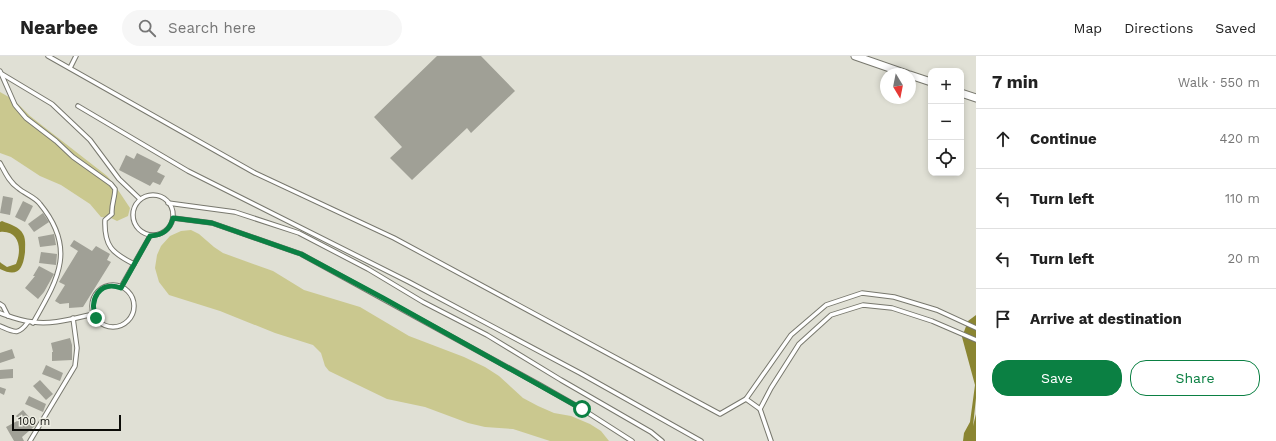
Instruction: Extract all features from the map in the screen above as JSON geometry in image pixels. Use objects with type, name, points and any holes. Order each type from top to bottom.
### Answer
[{"type":"street","points":[[855,56],[890,68]]},
{"type":"street","points":[[916,77],[928,81]]},
{"type":"street","points":[[964,94],[976,98]]},
{"type":"lane","points":[[48,56],[255,173],[394,238],[720,414],[746,399],[791,336],[826,305],[862,293],[888,296],[936,310],[976,328]]},
{"type":"lane","points":[[70,68],[76,56]]},
{"type":"lane","points":[[1,72],[52,104],[90,140],[119,179],[140,199]]},
{"type":"lane","points":[[1,72],[9,94],[15,105],[26,118],[56,141],[73,157],[111,184],[115,189],[115,199],[111,208],[112,214],[104,220],[104,229],[108,244],[114,252],[134,264]]},
{"type":"lane","points":[[78,106],[188,171],[409,282],[701,441]]},
{"type":"lane","points":[[0,163],[11,182],[39,203],[53,224],[61,251],[60,268],[56,281],[33,322]]},
{"type":"lane","points":[[153,195],[160,197],[168,203],[173,211],[173,218],[168,229],[163,233],[150,236],[138,230],[132,218],[133,211],[140,199],[153,195]]},
{"type":"lane","points":[[168,203],[235,212],[261,222],[299,233],[368,269],[422,302],[494,339],[651,432],[662,441]]},
{"type":"lane","points":[[173,218],[212,223],[301,254],[540,385],[582,409],[632,441]]},
{"type":"lane","points":[[121,288],[150,236]]},
{"type":"lane","points":[[111,286],[121,288],[130,294],[133,300],[134,306],[130,319],[119,326],[106,326],[100,323],[94,314],[92,304],[94,297],[104,288],[111,286]]},
{"type":"lane","points":[[0,304],[3,306],[8,316]]},
{"type":"lane","points":[[760,409],[771,388],[799,344],[831,315],[863,305],[892,308],[932,320],[976,340]]},
{"type":"lane","points":[[0,313],[28,322],[48,322],[94,314]]},
{"type":"lane","points":[[30,441],[74,366],[77,348],[73,318]]},
{"type":"lane","points":[[0,326],[11,332],[17,332],[28,322]]},
{"type":"lane","points":[[746,399],[760,409],[771,441]]},
{"type":"shaded area","points":[[0,92],[14,100],[30,116],[107,176],[130,208],[128,216],[117,221],[111,218],[101,217],[90,204],[61,185],[40,176],[11,157],[0,153]]},
{"type":"shaded area","points":[[2,221],[19,229],[25,238],[23,263],[18,270],[11,273],[0,269],[0,262],[7,267],[16,264],[19,247],[18,242],[12,234],[0,232],[0,222]]},
{"type":"shaded area","points":[[191,230],[199,234],[223,253],[273,271],[304,290],[360,307],[409,336],[464,357],[485,367],[499,376],[523,398],[554,413],[571,416],[590,424],[601,431],[609,441],[550,441],[513,429],[485,427],[468,423],[425,407],[387,399],[329,371],[325,366],[321,353],[313,345],[275,333],[220,311],[169,295],[159,282],[155,268],[157,255],[161,246],[170,236],[181,231]]},
{"type":"shaded area","points":[[976,315],[976,398],[973,426],[976,414],[976,441],[963,441],[964,433],[970,422],[975,385],[962,337],[968,321]]},
{"type":"building","points":[[437,56],[481,56],[515,91],[471,133],[467,128],[412,180],[390,158],[402,147],[374,117]]},
{"type":"building","points":[[137,153],[161,165],[157,172],[165,176],[160,185],[153,182],[150,186],[119,170],[126,155],[134,159]]},
{"type":"building","points":[[3,196],[13,198],[10,215],[0,213]]},
{"type":"building","points":[[23,201],[33,206],[25,222],[15,217]]},
{"type":"building","points":[[43,213],[49,222],[34,232],[28,224]]},
{"type":"building","points":[[54,234],[56,245],[40,247],[38,237]]},
{"type":"building","points":[[74,240],[92,251],[96,246],[110,254],[107,260],[111,262],[83,307],[69,308],[69,303],[60,304],[55,301],[65,285],[59,282],[78,251],[70,246]]},
{"type":"building","points":[[41,252],[57,254],[56,265],[39,263]]},
{"type":"building","points":[[39,266],[54,274],[44,292],[38,299],[25,288],[35,276],[33,276]]},
{"type":"building","points":[[70,338],[72,345],[72,360],[52,361],[53,352],[51,343]]},
{"type":"building","points":[[12,349],[15,358],[0,363],[0,353]]},
{"type":"building","points":[[46,365],[63,373],[60,381],[42,374]]},
{"type":"building","points":[[13,369],[13,378],[0,379],[0,370]]},
{"type":"building","points":[[40,380],[53,394],[46,400],[33,386]]},
{"type":"building","points":[[0,387],[6,389],[4,395],[0,393]]},
{"type":"building","points":[[29,396],[46,404],[43,412],[25,404]]},
{"type":"building","points":[[23,410],[36,425],[22,437],[24,441],[14,441],[6,427],[19,420],[16,416]]},
{"type":"route","points":[[96,318],[92,304],[94,297],[104,288],[118,286],[121,288],[150,236],[163,233],[168,229],[173,218],[212,223],[301,254],[582,409]]}]
